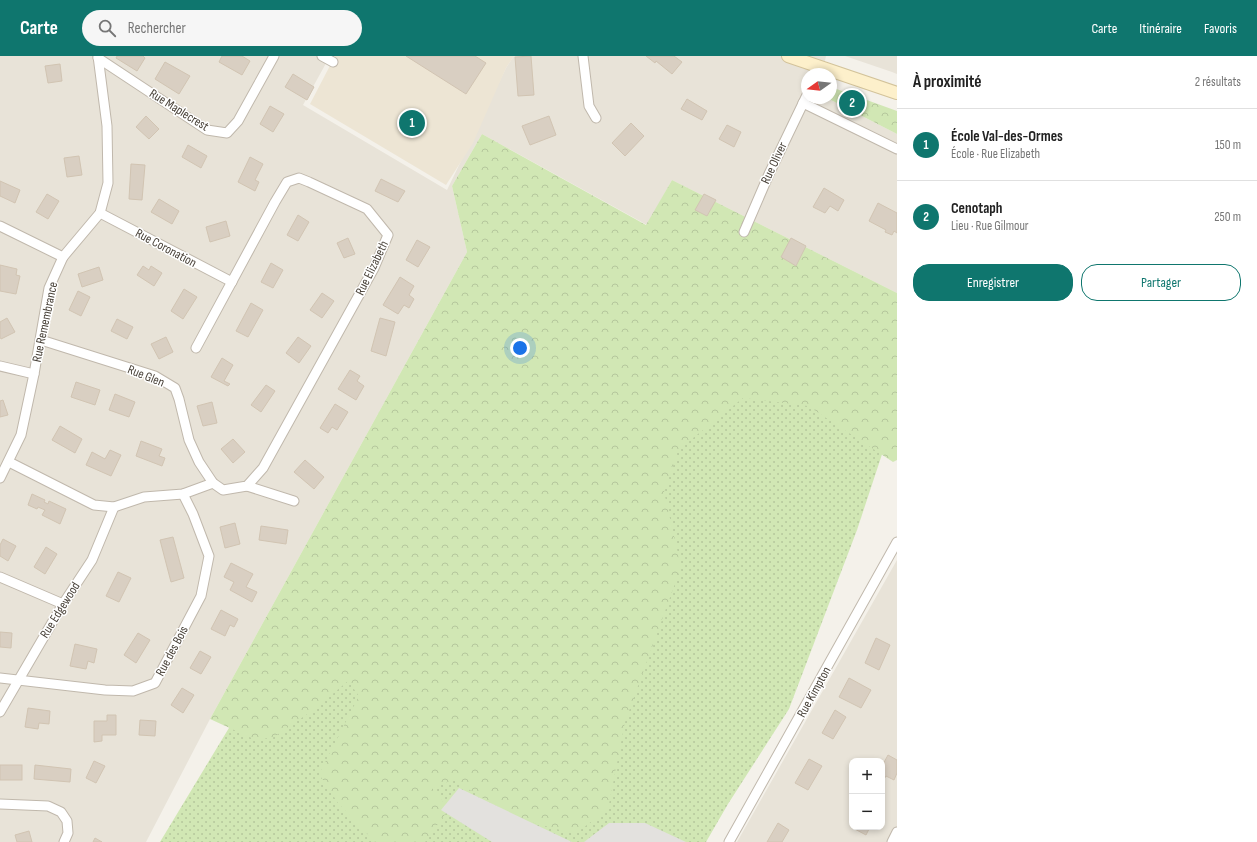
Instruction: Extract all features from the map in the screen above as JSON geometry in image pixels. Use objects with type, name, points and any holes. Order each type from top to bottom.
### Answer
[{"type":"main road","points":[[788,56],[812,68]]},
{"type":"main road","points":[[837,76],[897,93]]},
{"type":"street","name":"Rue Maplecrest","points":[[98,57],[207,130],[227,133],[238,121],[274,56]]},
{"type":"street","points":[[322,56],[333,62]]},
{"type":"street","points":[[583,56],[589,106],[596,118]]},
{"type":"street","name":"Rue Remembrance","points":[[0,478],[9,462],[20,435],[41,340],[49,288],[63,257],[100,213],[108,182],[107,126],[98,57]]},
{"type":"street","name":"Rue Oliver","points":[[744,232],[769,174],[803,104]]},
{"type":"street","points":[[814,104],[897,149]]},
{"type":"street","name":"Rue Elizabeth","points":[[196,348],[287,182],[299,178],[367,209],[388,235],[374,268],[263,468],[247,486]]},
{"type":"street","name":"Rue Coronation","points":[[100,213],[232,282]]},
{"type":"street","points":[[0,226],[63,257]]},
{"type":"street","name":"Rue Glen","points":[[41,340],[155,376],[174,388],[179,399],[190,440],[199,462],[213,483]]},
{"type":"street","points":[[0,366],[34,374]]},
{"type":"street","points":[[9,462],[94,504],[114,506],[144,496],[184,494],[213,483],[223,490],[247,486],[294,501]]},
{"type":"street","name":"Rue des Bois","points":[[0,678],[105,690],[133,691],[155,683],[201,596],[208,556],[184,494]]},
{"type":"street","name":"Rue Edgewood","points":[[0,712],[63,604],[92,560],[114,506]]},
{"type":"street","name":"Rue Kimpton","points":[[729,842],[897,542]]},
{"type":"street","points":[[0,577],[63,604]]},
{"type":"street","points":[[0,804],[48,806],[61,812],[67,821],[68,833],[64,842]]},
{"type":"street","points":[[892,842],[897,832]]},
{"type":"shaded area","points":[[0,56],[330,56],[303,105],[447,190],[506,68],[514,56],[826,56],[823,68],[801,68],[801,104],[837,103],[897,134],[897,293],[672,180],[647,225],[482,134],[452,186],[467,252],[210,719],[146,842],[0,842]]},
{"type":"shaded area","points":[[335,56],[514,56],[506,68],[473,143],[446,185],[310,104]]},
{"type":"shaded area","points":[[845,56],[897,56],[897,74],[892,72]]},
{"type":"shaded area","points":[[897,560],[897,842],[737,842]]},
{"type":"shaded area","points":[[459,788],[572,842],[492,842],[441,810]]},
{"type":"shaded area","points":[[609,823],[645,823],[686,842],[584,842]]},
{"type":"green space","points":[[837,89],[897,111],[897,134],[837,103]]},
{"type":"green space","points":[[482,134],[646,225],[672,180],[897,293],[897,460],[893,462],[808,406],[743,398],[678,450],[664,492],[681,567],[625,722],[608,809],[575,834],[512,817],[454,780],[432,788],[449,809],[425,842],[375,842],[338,803],[319,774],[359,696],[348,681],[316,708],[274,737],[256,740],[210,719],[467,252],[452,186]]},
{"type":"green space","points":[[480,332],[894,418],[857,530],[789,709],[728,804],[706,842],[160,842],[290,627]]},
{"type":"building","points":[[117,56],[143,56],[145,58],[137,71],[116,58]]},
{"type":"building","points":[[222,56],[242,56],[250,61],[242,75],[219,62]]},
{"type":"building","points":[[406,56],[475,56],[486,63],[466,94]]},
{"type":"building","points":[[531,56],[534,95],[518,96],[515,57]]},
{"type":"building","points":[[646,56],[674,56],[682,62],[672,74],[656,61],[655,63]]},
{"type":"building","points":[[165,62],[190,76],[179,94],[155,79]]},
{"type":"building","points":[[60,64],[62,81],[48,83],[45,66]]},
{"type":"building","points":[[293,74],[314,87],[307,100],[285,87]]},
{"type":"building","points":[[687,99],[707,111],[702,120],[681,109]]},
{"type":"building","points":[[270,106],[284,114],[273,132],[260,124]]},
{"type":"building","points":[[146,116],[159,129],[149,139],[136,127]]},
{"type":"building","points":[[549,116],[556,135],[530,145],[522,126]]},
{"type":"building","points":[[631,123],[644,136],[625,156],[612,143]]},
{"type":"building","points":[[727,125],[741,132],[734,147],[719,139]]},
{"type":"building","points":[[188,145],[207,156],[201,168],[182,157]]},
{"type":"building","points":[[79,156],[82,175],[67,177],[64,158]]},
{"type":"building","points":[[250,157],[263,164],[255,180],[259,182],[255,191],[238,182]]},
{"type":"building","points":[[131,164],[145,165],[142,200],[129,199]]},
{"type":"building","points":[[381,179],[405,191],[398,202],[375,191]]},
{"type":"building","points":[[0,181],[20,190],[15,203],[0,196]]},
{"type":"building","points":[[824,188],[844,200],[838,211],[830,206],[825,213],[813,207]]},
{"type":"building","points":[[47,194],[59,201],[48,219],[36,212]]},
{"type":"building","points":[[704,194],[716,200],[707,216],[695,210]]},
{"type":"building","points":[[159,199],[179,211],[172,224],[151,212]]},
{"type":"building","points":[[878,203],[897,213],[897,233],[894,231],[892,235],[885,232],[886,230],[869,221]]},
{"type":"building","points":[[298,215],[309,222],[298,241],[287,235]]},
{"type":"building","points":[[226,221],[230,236],[210,242],[206,227]]},
{"type":"building","points":[[348,238],[355,254],[344,258],[337,243]]},
{"type":"building","points":[[791,238],[806,246],[796,266],[781,257]]},
{"type":"building","points":[[417,240],[430,247],[418,267],[406,260]]},
{"type":"building","points":[[271,263],[283,270],[273,288],[261,282]]},
{"type":"building","points":[[0,265],[17,269],[16,275],[20,276],[16,294],[0,291]]},
{"type":"building","points":[[143,266],[149,270],[151,266],[162,273],[154,286],[137,275]]},
{"type":"building","points":[[99,267],[103,280],[82,287],[78,274]]},
{"type":"building","points":[[400,277],[414,286],[409,295],[414,299],[409,308],[404,305],[398,314],[383,305]]},
{"type":"building","points":[[184,289],[197,297],[183,319],[171,311]]},
{"type":"building","points":[[78,291],[90,297],[81,316],[69,310]]},
{"type":"building","points":[[322,293],[334,301],[322,318],[310,310]]},
{"type":"building","points":[[251,303],[263,310],[248,337],[236,331]]},
{"type":"building","points":[[7,318],[15,332],[1,339],[0,322]]},
{"type":"building","points":[[380,318],[395,322],[386,356],[371,351]]},
{"type":"building","points":[[117,319],[133,327],[127,339],[111,331]]},
{"type":"building","points":[[166,337],[173,352],[159,359],[151,344]]},
{"type":"building","points":[[298,337],[311,346],[299,363],[286,353]]},
{"type":"building","points":[[222,358],[233,365],[224,381],[230,384],[228,386],[211,377]]},
{"type":"building","points":[[350,370],[360,376],[357,381],[364,386],[356,400],[338,389]]},
{"type":"building","points":[[76,382],[100,390],[95,405],[71,397]]},
{"type":"building","points":[[266,385],[275,391],[261,412],[251,405]]},
{"type":"building","points":[[115,394],[135,402],[129,417],[109,410]]},
{"type":"building","points":[[3,400],[8,415],[0,417],[0,401]]},
{"type":"building","points":[[212,402],[217,423],[203,426],[197,406]]},
{"type":"building","points":[[335,404],[348,412],[337,430],[332,427],[328,433],[320,428]]},
{"type":"building","points":[[60,426],[82,439],[75,453],[52,440]]},
{"type":"building","points":[[233,439],[245,452],[233,463],[221,449]]},
{"type":"building","points":[[141,441],[162,449],[159,456],[165,458],[162,466],[136,456]]},
{"type":"building","points":[[110,450],[121,455],[111,476],[86,465],[92,452],[105,459]]},
{"type":"building","points":[[305,460],[324,477],[314,489],[294,472]]},
{"type":"building","points":[[32,494],[45,500],[44,502],[48,504],[49,501],[66,509],[60,524],[42,515],[45,510],[38,507],[37,509],[28,505]]},
{"type":"building","points":[[235,523],[240,544],[225,548],[220,527]]},
{"type":"building","points":[[261,526],[288,530],[286,544],[259,540]]},
{"type":"building","points":[[173,537],[184,578],[171,582],[160,540]]},
{"type":"building","points":[[3,539],[16,546],[8,561],[0,556],[0,545]]},
{"type":"building","points":[[46,547],[57,554],[45,574],[34,567]]},
{"type":"building","points":[[231,563],[253,574],[246,587],[257,592],[252,602],[230,590],[234,582],[224,577]]},
{"type":"building","points":[[118,572],[131,578],[119,602],[106,596]]},
{"type":"building","points":[[221,610],[238,619],[234,627],[230,625],[225,636],[211,629]]},
{"type":"building","points":[[0,632],[12,633],[11,648],[0,647]]},
{"type":"building","points":[[138,633],[150,640],[136,663],[124,655]]},
{"type":"building","points":[[876,638],[890,645],[879,670],[865,663]]},
{"type":"building","points":[[75,644],[97,649],[94,663],[88,661],[86,669],[70,666]]},
{"type":"building","points":[[200,651],[211,657],[201,674],[190,668]]},
{"type":"building","points":[[849,678],[871,690],[861,708],[839,697]]},
{"type":"building","points":[[182,688],[194,695],[183,713],[171,705]]},
{"type":"building","points":[[28,708],[50,711],[49,724],[39,723],[38,729],[25,727]]},
{"type":"building","points":[[835,710],[846,717],[833,739],[822,733]]},
{"type":"building","points":[[107,715],[116,715],[116,735],[102,735],[102,741],[94,742],[94,721],[107,721]]},
{"type":"building","points":[[140,720],[156,721],[155,736],[139,735]]},
{"type":"building","points":[[888,755],[897,760],[897,773],[894,780],[886,776],[885,778],[885,760]]},
{"type":"building","points":[[809,759],[822,766],[808,790],[795,783]]},
{"type":"building","points":[[94,761],[105,766],[96,783],[86,778]]},
{"type":"building","points":[[0,765],[22,765],[22,780],[0,780]]},
{"type":"building","points":[[35,765],[71,769],[70,782],[34,779]]},
{"type":"building","points":[[778,823],[789,830],[782,842],[767,842]]},
{"type":"building","points":[[857,830],[868,830],[866,835]]},
{"type":"building","points":[[29,831],[32,842],[17,842],[15,835]]},
{"type":"building","points":[[95,838],[102,842],[93,842]]},
{"type":"place","name":"Cenotaph","points":[[852,103]]},
{"type":"place","name":"École Val-des-Ormes","points":[[412,123]]}]
